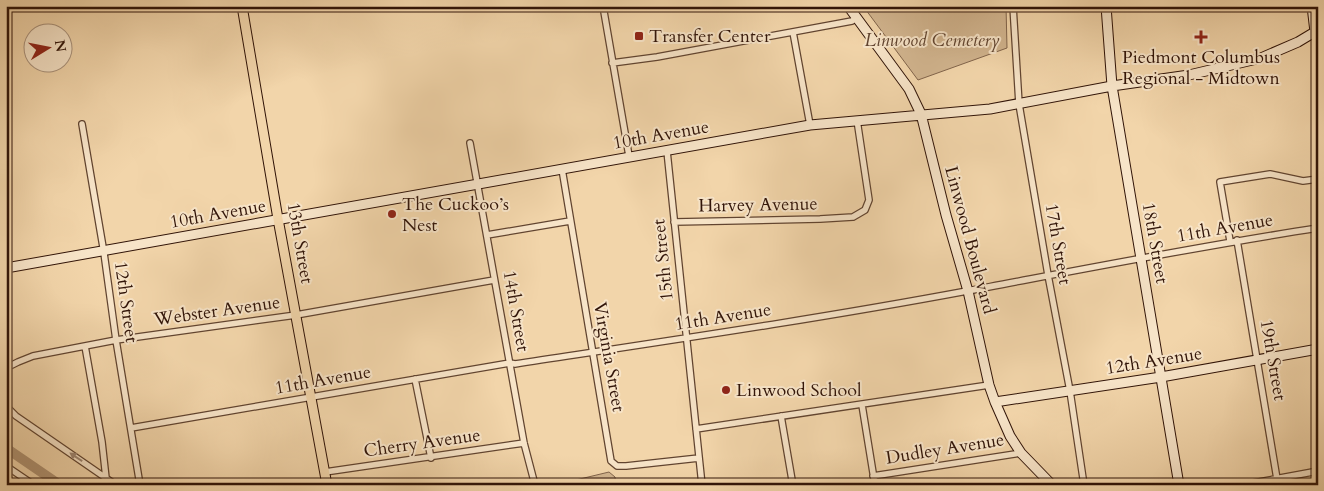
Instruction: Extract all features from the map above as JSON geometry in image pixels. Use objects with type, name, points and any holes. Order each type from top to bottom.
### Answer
[{"type":"main road","name":"13th Street","points":[[242,6],[278,219],[327,485]]},
{"type":"main road","name":"Linwood Boulevard","points":[[848,6],[909,89],[921,114],[946,216],[968,291],[994,402],[1010,436],[1022,453],[1052,485]]},
{"type":"main road","name":"18th Street","points":[[1106,6],[1112,86],[1179,485]]},
{"type":"main road","points":[[1312,6],[1316,31]]},
{"type":"main road","name":"10th Avenue","points":[[6,268],[810,125],[921,114],[975,111],[1112,86],[1189,75],[1245,62],[1284,48],[1316,31]]},
{"type":"main road","name":"12th Avenue","points":[[994,402],[1161,378],[1318,349]]},
{"type":"street","points":[[602,6],[629,156]]},
{"type":"street","name":"17th Street","points":[[1013,6],[1019,104],[1070,391],[1084,485]]},
{"type":"street","points":[[612,63],[793,32],[852,21],[856,18]]},
{"type":"street","points":[[793,32],[810,125]]},
{"type":"street","name":"Harvey Avenue","points":[[674,222],[853,217],[865,210],[869,200],[856,120]]},
{"type":"street","name":"12th Street","points":[[82,124],[104,251],[116,340],[140,485]]},
{"type":"street","name":"14th Street","points":[[470,143],[524,443],[534,485]]},
{"type":"street","name":"15th Street","points":[[667,151],[702,485]]},
{"type":"street","name":"Virginia Street","points":[[562,169],[613,464],[626,466],[699,458]]},
{"type":"street","name":"19th Street","points":[[1278,482],[1258,360],[1220,182],[1270,174],[1303,181],[1318,179]]},
{"type":"street","points":[[487,235],[570,221]]},
{"type":"street","name":"11th Avenue","points":[[131,428],[510,363],[515,364],[686,339],[968,291],[1233,240],[1318,228]]},
{"type":"street","name":"Webster Avenue","points":[[6,368],[33,356],[116,340],[296,315],[494,280]]},
{"type":"street","points":[[85,346],[102,442],[106,478]]},
{"type":"street","points":[[415,379],[431,458]]},
{"type":"street","points":[[696,429],[989,385]]},
{"type":"street","points":[[862,404],[874,485]]},
{"type":"street","points":[[6,406],[16,416],[116,485]]},
{"type":"street","points":[[781,416],[792,480]]},
{"type":"street","name":"Cherry Avenue","points":[[325,472],[524,443]]},
{"type":"street","name":"Dudley Avenue","points":[[873,476],[1022,453]]},
{"type":"street","points":[[6,466],[34,485]]},
{"type":"street","points":[[1242,485],[1278,482],[1318,471]]},
{"type":"green space","name":"Linwood Cemetery","points":[[863,6],[1006,6],[1007,48],[918,80]]},
{"type":"green space","points":[[609,472],[615,477],[616,485],[555,485]]},
{"type":"waterway","points":[[6,448],[60,485]]},
{"type":"place","name":"Transfer Center","points":[[639,36]]},
{"type":"place","name":"Piedmont Columbus Regional - Midtown","points":[[1201,37]]},
{"type":"place","name":"The Cuckoo’s Nest","points":[[392,214]]},
{"type":"place","name":"Linwood School","points":[[726,390]]}]
